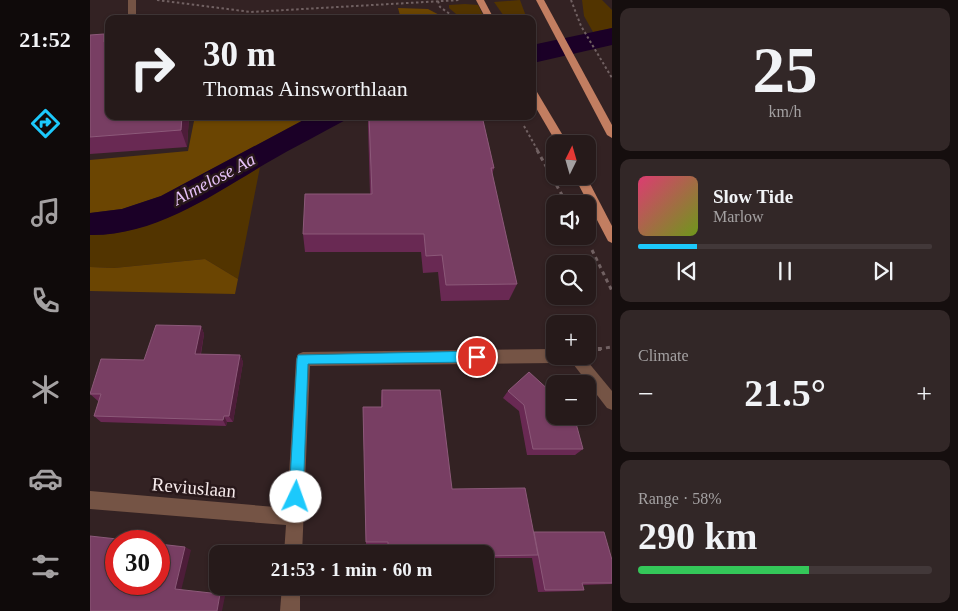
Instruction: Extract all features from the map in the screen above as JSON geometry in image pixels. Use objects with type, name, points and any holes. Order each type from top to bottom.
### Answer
[{"type":"main road","points":[[480,0],[488,15]]},
{"type":"main road","points":[[540,0],[574,60],[612,135]]},
{"type":"main road","points":[[536,99],[558,135]]},
{"type":"main road","points":[[585,185],[612,238]]},
{"type":"street","points":[[293,545],[303,359],[546,356]]},
{"type":"street","points":[[581,365],[612,403]]},
{"type":"street","name":"Reviuslaan","points":[[90,500],[295,517]]},
{"type":"street","points":[[290,611],[291,595]]},
{"type":"lane","points":[[132,0],[132,15]]},
{"type":"path","points":[[157,0],[251,12],[460,0]]},
{"type":"path","points":[[571,0],[581,26],[612,78]]},
{"type":"path","points":[[438,1],[440,6],[452,15]]},
{"type":"path","points":[[524,125],[562,195]]},
{"type":"path","points":[[589,245],[612,291]]},
{"type":"shaded area","points":[[520,0],[526,15],[503,15],[494,2]]},
{"type":"shaded area","points":[[582,0],[602,0],[612,10],[612,28],[593,32],[584,16]]},
{"type":"shaded area","points":[[449,5],[478,5],[483,15],[457,15],[449,8]]},
{"type":"shaded area","points":[[398,8],[428,9],[439,15],[400,15]]},
{"type":"shaded area","points":[[194,120],[304,120],[161,196],[122,209],[90,213],[90,160],[188,151]]},
{"type":"shaded area","points":[[260,167],[238,279],[205,259],[114,268],[90,267],[90,235],[113,234],[157,222],[200,202]]},
{"type":"shaded area","points":[[205,259],[238,279],[235,294],[90,291],[90,267],[114,268]]},
{"type":"water","points":[[612,28],[612,45],[536,62],[536,44]]},
{"type":"water","name":"Almelose Aa","points":[[304,120],[346,120],[182,212],[137,229],[114,234],[90,235],[90,213],[122,209],[161,196]]},
{"type":"building","points":[[104,34],[105,120],[182,120],[181,130],[90,137],[90,35]]},
{"type":"building","points":[[369,120],[483,120],[494,168],[491,168],[517,284],[446,285],[442,255],[426,256],[424,234],[303,234],[305,194],[372,194]]},
{"type":"building","points":[[156,325],[201,326],[195,354],[240,355],[229,416],[224,416],[223,420],[94,416],[101,394],[90,394],[101,359],[144,360]]},
{"type":"building","points":[[529,372],[546,388],[546,425],[576,425],[583,449],[533,449],[524,405],[508,391]]},
{"type":"building","points":[[382,390],[440,390],[452,489],[525,488],[538,555],[494,556],[494,545],[388,545],[388,542],[366,542],[363,407],[382,407]]},
{"type":"building","points":[[534,532],[604,532],[612,560],[612,583],[582,583],[584,590],[545,590]]},
{"type":"building","points":[[90,536],[105,538],[105,595],[170,595],[170,545],[185,547],[175,589],[220,595],[217,611],[90,611]]},
{"type":"route","points":[[296,497],[303,359],[477,357]]}]
